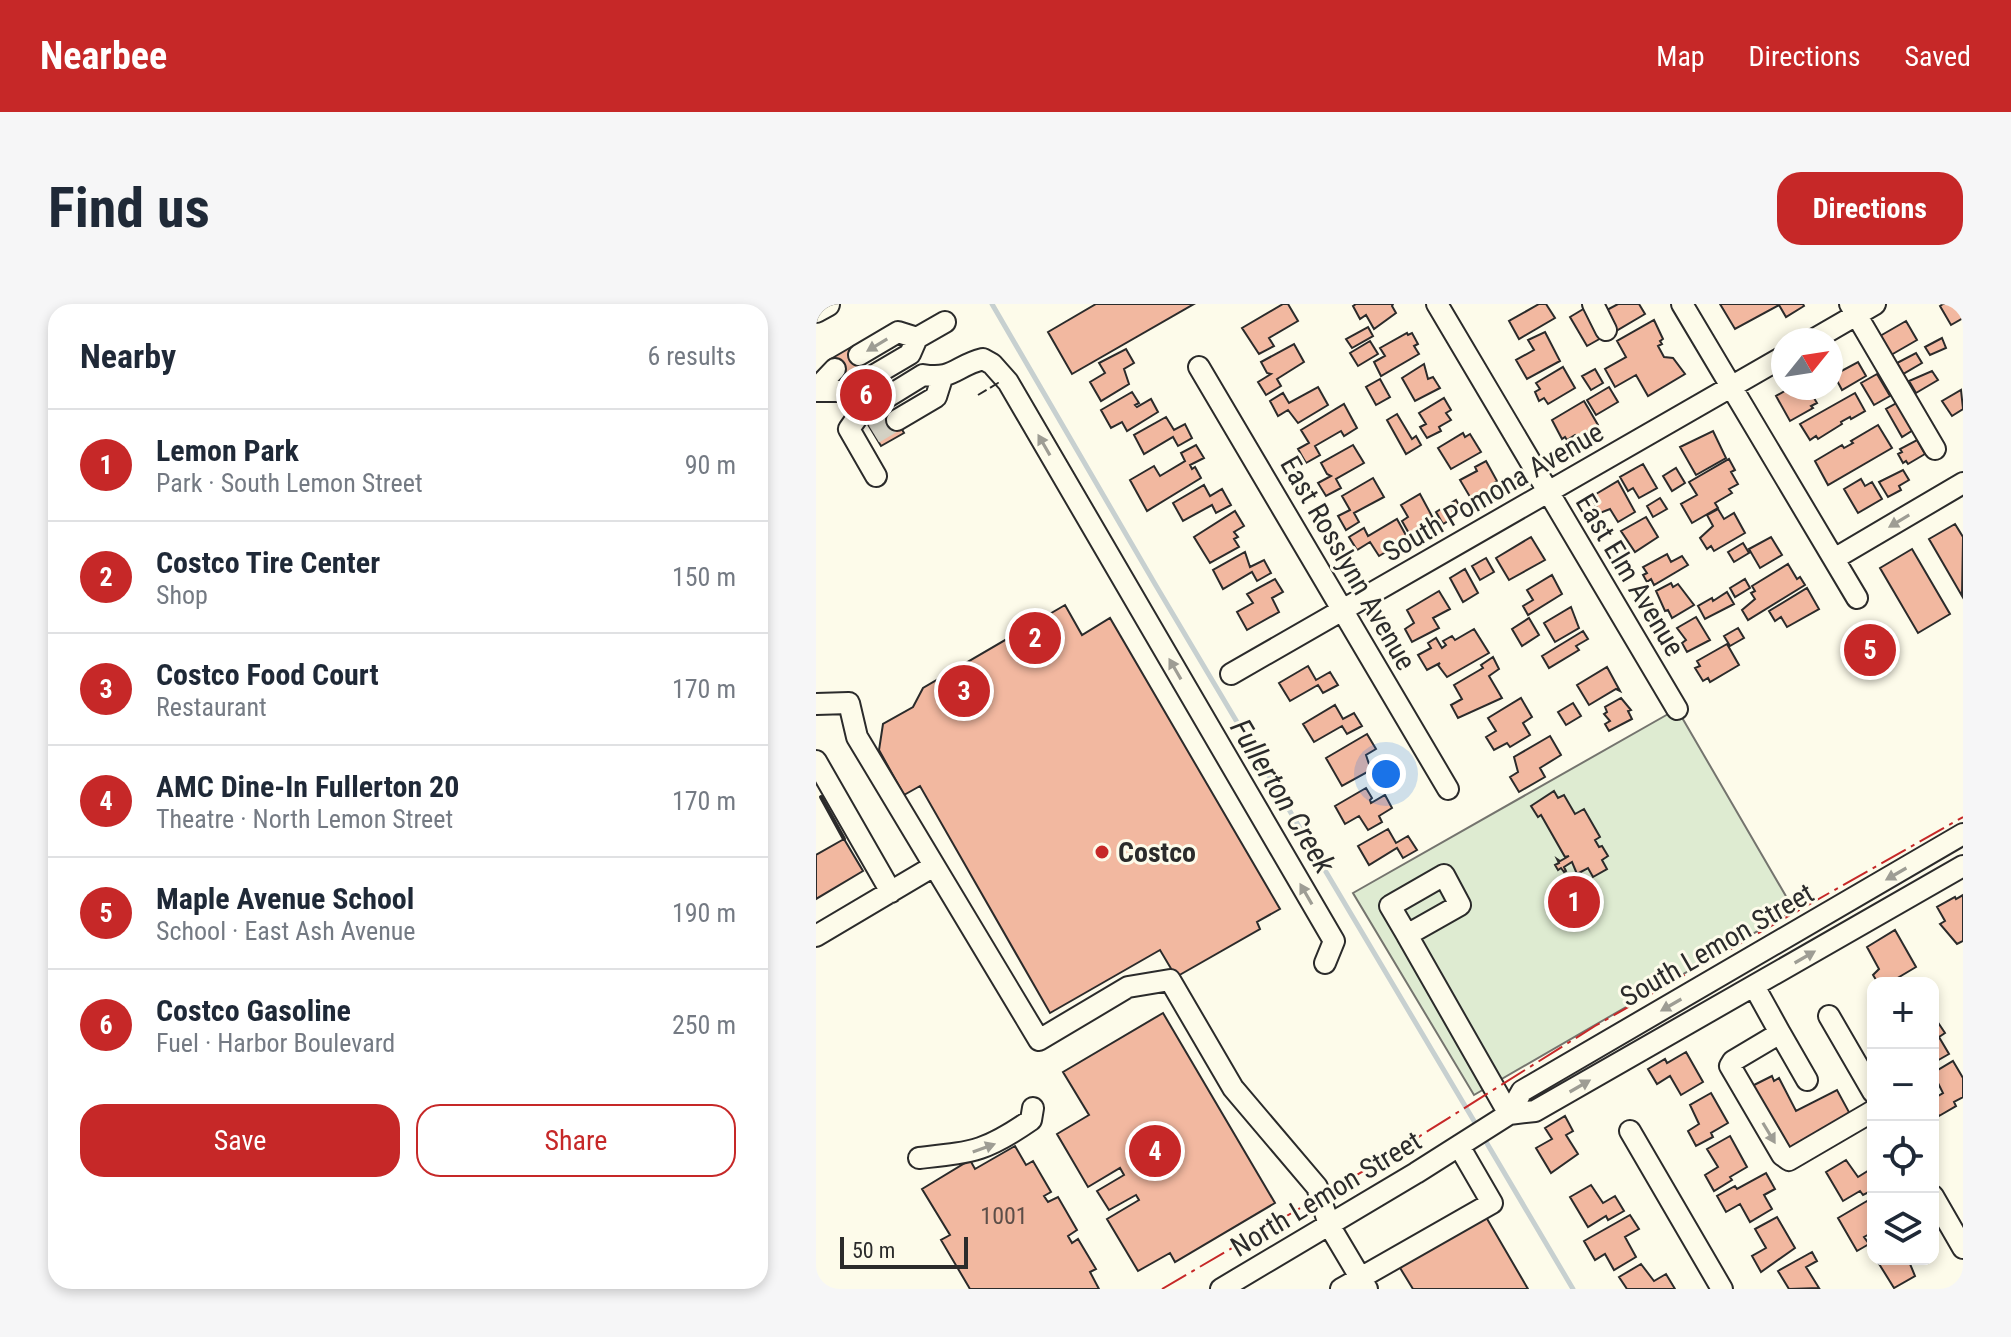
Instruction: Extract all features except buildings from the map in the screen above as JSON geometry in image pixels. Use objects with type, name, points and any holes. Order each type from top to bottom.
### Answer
[{"type":"main road","points":[[816,310],[827,304]]},
{"type":"street","name":"East Elm Avenue","points":[[1437,304],[1677,709]]},
{"type":"street","points":[[1593,304],[1606,330]]},
{"type":"street","points":[[1682,304],[1857,598]]},
{"type":"street","points":[[1829,328],[1853,310],[1875,304]]},
{"type":"street","points":[[1853,310],[1935,449]]},
{"type":"street","points":[[871,377],[910,354],[917,338],[945,322]]},
{"type":"street","points":[[859,355],[898,332],[917,338]]},
{"type":"street","points":[[884,399],[923,375],[942,378],[983,359],[992,364],[1008,382],[1334,941],[1325,963]]},
{"type":"street","name":"South Pomona Avenue","points":[[1231,674],[1771,364]]},
{"type":"street","name":"East Rosslynn Avenue","points":[[1199,367],[1448,789]]},
{"type":"street","points":[[816,390],[835,369]]},
{"type":"street","points":[[897,420],[936,397],[942,378]]},
{"type":"street","points":[[816,390],[848,391]]},
{"type":"street","points":[[861,412],[849,429],[867,442],[876,476]]},
{"type":"street","points":[[1834,559],[1963,483]]},
{"type":"street","points":[[816,704],[849,703],[857,737],[1039,1040],[1128,987],[1170,980],[1233,1088],[1317,1187],[1329,1225],[1364,1283]]},
{"type":"street","points":[[816,761],[891,892]]},
{"type":"street","name":"South Lemon Street","points":[[1501,1119],[1522,1091],[1963,834]]},
{"type":"street","points":[[816,936],[934,866]]},
{"type":"street","name":"South Lemon Street","points":[[1459,1146],[1501,1119],[1535,1111],[1963,866]]},
{"type":"street","points":[[1407,935],[1501,1119]]},
{"type":"street","points":[[1754,986],[1807,1080]]},
{"type":"street","points":[[1829,1016],[1867,1082]]},
{"type":"street","points":[[1780,1033],[1733,1061],[1730,1066],[1782,1155],[1789,1160],[1867,1114]]},
{"type":"street","points":[[919,1158],[970,1153],[997,1143],[1031,1120],[1033,1108]]},
{"type":"street","points":[[1630,1131],[1722,1289]]},
{"type":"street","points":[[1341,1289],[1364,1283],[1492,1203],[1459,1146]]},
{"type":"street","name":"North Lemon Street","points":[[1221,1289],[1459,1146]]},
{"type":"street","points":[[1939,1206],[1963,1248]]},
{"type":"green space","points":[[1677,709],[1794,910],[1474,1095],[1353,893]]},
{"type":"waterway","name":"Fullerton Creek","points":[[992,304],[1477,1126]]},
{"type":"waterway","name":"Fullerton Creek","points":[[1482,1135],[1573,1289]]},
{"type":"tunnel","points":[[874,434],[897,420]]},
{"type":"fence","points":[[978,395],[998,383],[1000,387]]},
{"type":"wall","points":[[821,797],[844,839]]},
{"type":"power","points":[[1162,1289],[1377,1163],[1595,1026],[1963,817]]},
{"type":"place","name":"Costco Gasoline","points":[[866,395]]},
{"type":"place","name":"Costco Tire Center","points":[[1035,638]]},
{"type":"place","name":"Maple Avenue School","points":[[1870,650]]},
{"type":"place","name":"Costco Food Court","points":[[964,691]]},
{"type":"place","name":"Costco","points":[[1102,852]]},
{"type":"place","name":"Lemon Park","points":[[1574,902]]},
{"type":"place","name":"AMC Dine-In Fullerton 20","points":[[1155,1151]]}]
